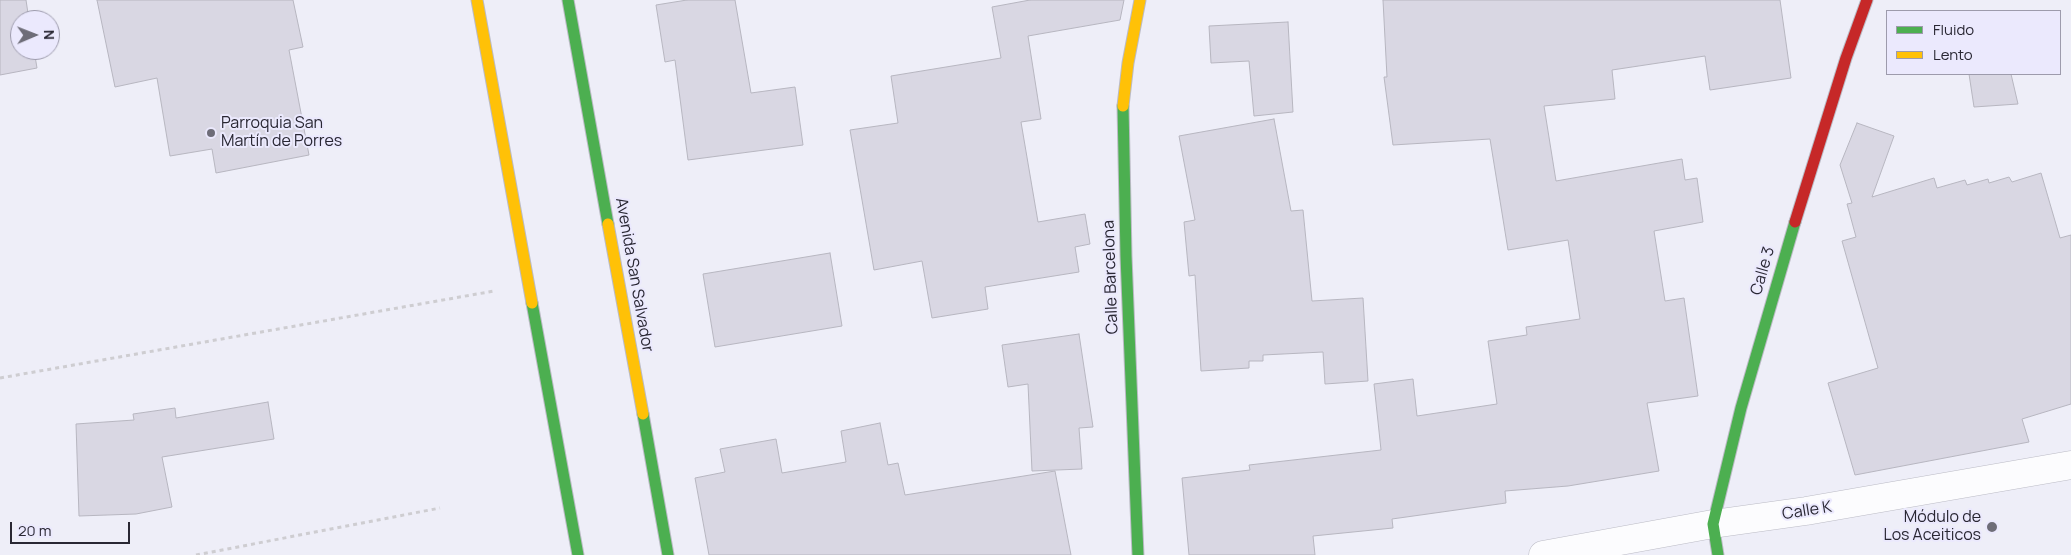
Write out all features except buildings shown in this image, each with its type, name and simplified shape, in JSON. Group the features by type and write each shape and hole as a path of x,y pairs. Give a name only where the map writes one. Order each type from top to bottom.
{"street":[{"path":"477,0 578,555"},
{"name":"Avenida San Salvador","path":"568,0 668,555"},
{"name":"Calle Barcelona","path":"1138,555 1126,256 1123,111 1128,63 1140,0"},
{"name":"Calle 3","path":"1718,555 1713,524 1741,408 1796,215 1846,58 1867,0"},
{"name":"Calle K","path":"1543,555 1713,524 1806,511 2071,465"}],"path":[{"path":"0,378 529,286"},
{"path":"196,555 440,508"}],"traffic: fast":[{"path":"568,0 608,224"},
{"path":"1123,106 1126,256 1138,555"},
{"path":"1718,555 1713,524 1741,408 1795,222"},
{"path":"532,303 578,555"},
{"path":"643,414 668,555"}],"traffic: slow":[{"path":"477,0 532,303"},
{"path":"1123,106 1128,63 1140,0"},
{"path":"608,224 643,414"}],"traffic: jam":[{"path":"1795,222 1846,58 1867,0"}],"place":[{"name":"Parroquia San Martín de Porres","path":"211,133"},
{"name":"Módulo de Los Aceiticos","path":"1992,527"}]}
